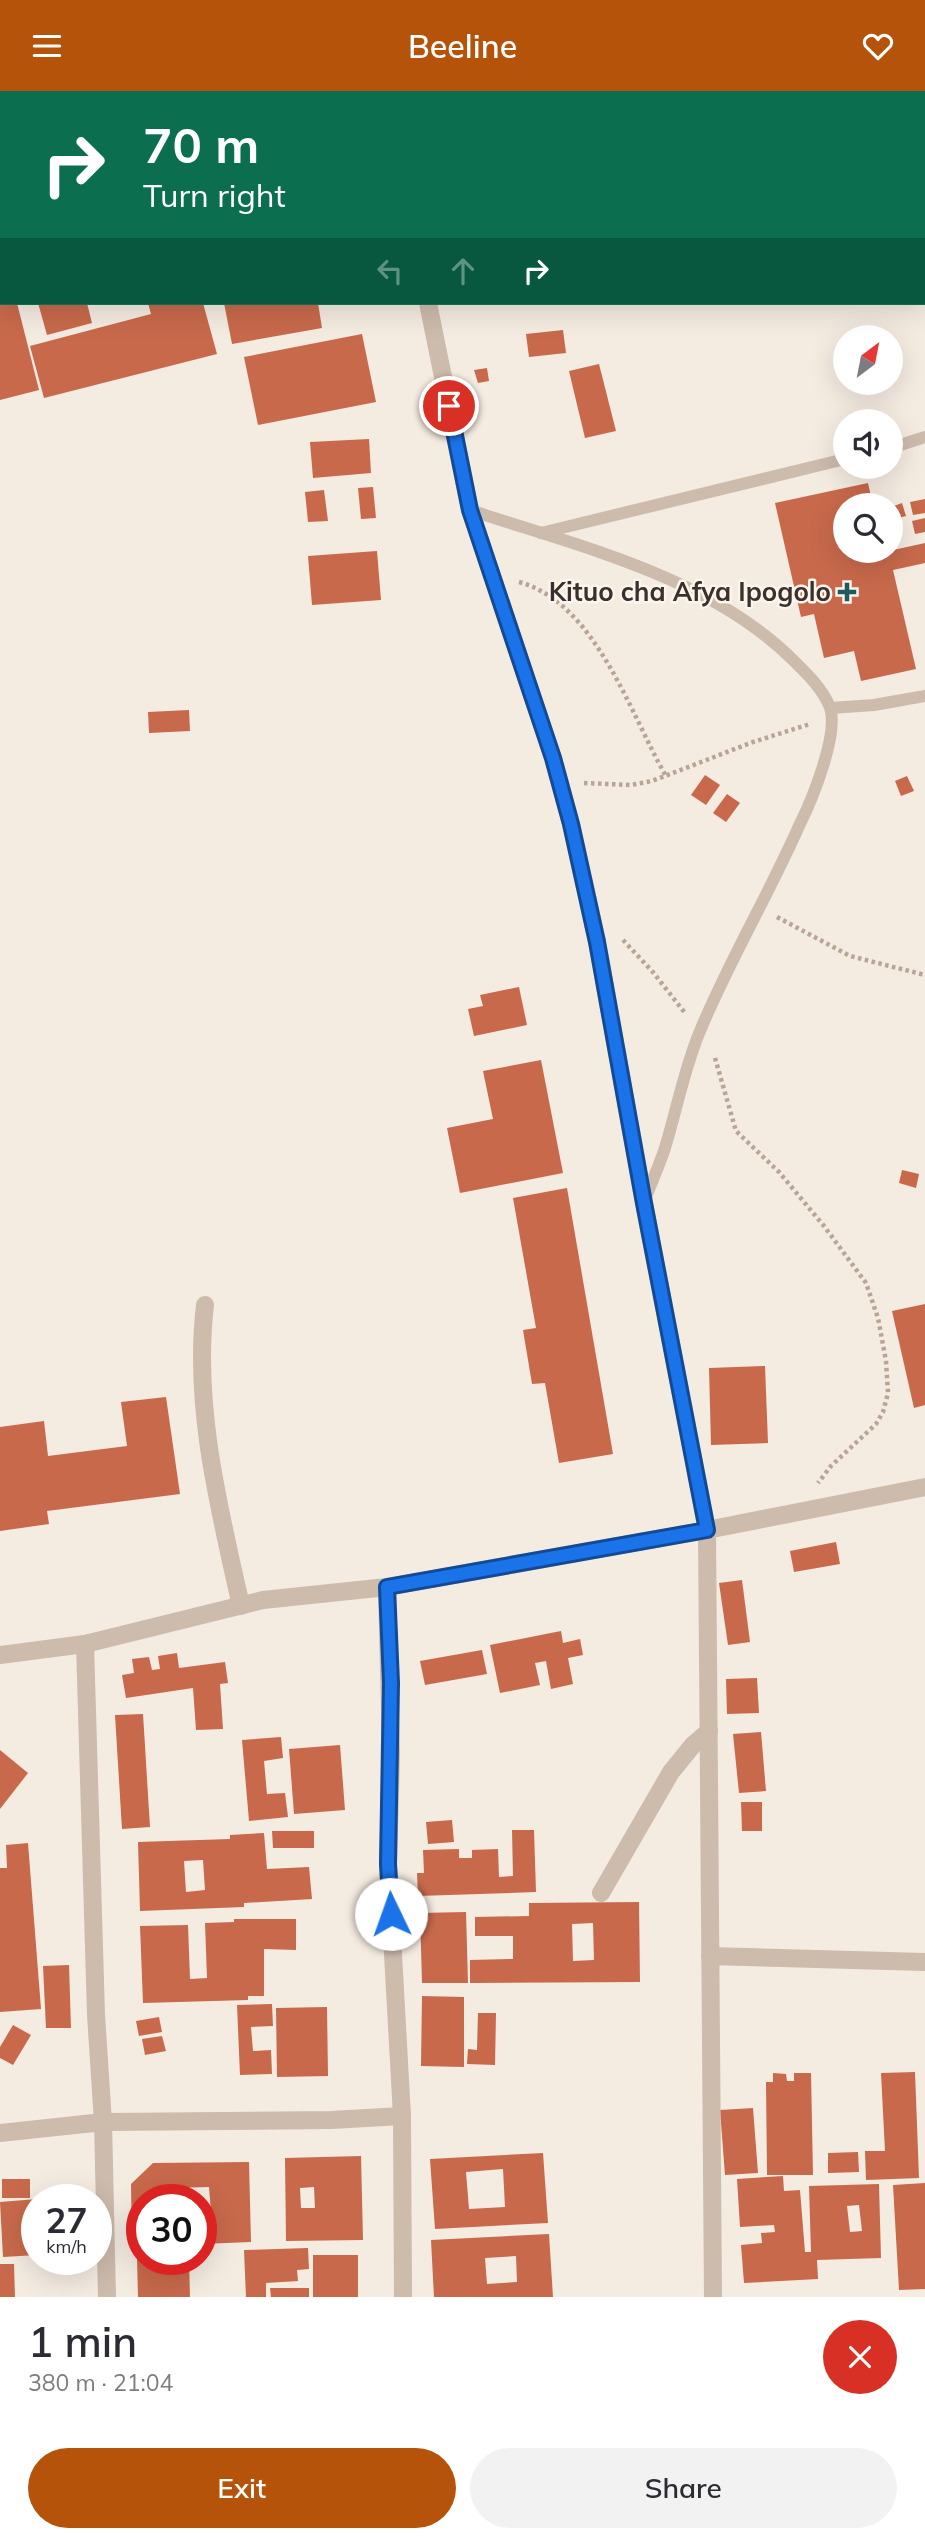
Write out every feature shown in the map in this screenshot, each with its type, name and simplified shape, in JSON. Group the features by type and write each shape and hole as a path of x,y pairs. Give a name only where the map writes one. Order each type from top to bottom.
{"street":[{"path":"428,305 470,510 560,782 589,908 707,1530 713,2297"},
{"path":"205,1305 200,1344 209,1454 241,1606"},
{"path":"0,1655 85,1644 263,1600 387,1587 707,1530 925,1487"},
{"path":"387,1587 391,1743 388,1864 402,2116 403,2297"},
{"path":"85,1644 107,2297"},
{"path":"601,1893 671,1772 693,1745 709,1731"},
{"path":"710,1956 925,1962"},
{"path":"0,2133 103,2122 331,2120 402,2116"}],"lane":[{"path":"903,444 925,437"},
{"path":"541,533 833,462"},
{"path":"470,510 661,575 728,608 771,638 816,683 831,713 831,731 819,783 700,1031 679,1093 665,1149 644,1203"},
{"path":"831,713 925,696"}],"path":[{"path":"492,574 525,583 541,591 573,615 597,646 628,699 666,776"},
{"path":"560,782 631,785 666,776 831,713"},
{"path":"761,907 850,956 925,975"},
{"path":"589,908 652,971 700,1031 713,1053 736,1131 779,1172 824,1226 866,1283 878,1318 886,1361 888,1393 883,1412 876,1424 831,1466 797,1512"}],"building":[{"path":"0,305 18,305 39,390 0,400"},
{"path":"39,305 88,305 92,323 47,335"},
{"path":"149,305 204,305 217,354 44,398 30,346 151,314"},
{"path":"224,305 318,305 322,328 232,344"},
{"path":"563,330 566,353 529,357 526,334"},
{"path":"362,334 376,402 258,425 244,357"},
{"path":"599,364 616,431 585,438 569,371"},
{"path":"487,368 489,381 478,383 474,370"},
{"path":"369,439 371,473 313,478 310,442"},
{"name":"Kituo cha Afya Ipogolo","path":"868,483 870,493 833,493 833,563 903,563 903,548 925,543 925,563 893,570 916,669 861,681 854,651 824,658 814,614 801,617 775,503"},
{"path":"373,487 376,518 361,519 358,488"},
{"path":"324,490 328,521 308,522 305,492"},
{"path":"925,499 925,513 913,515 910,502"},
{"path":"925,518 925,532 915,534 912,521"},
{"path":"377,551 381,600 312,605 308,556"},
{"path":"189,710 190,731 149,733 148,712"},
{"path":"705,775 720,785 706,805 691,795"},
{"path":"907,776 914,791 901,796 895,781"},
{"path":"727,794 740,803 726,822 713,813"},
{"path":"519,987 527,1025 474,1036 468,1009 483,1006 480,995"},
{"path":"541,1060 563,1173 460,1193 447,1128 493,1119 483,1071"},
{"path":"902,1170 919,1174 916,1188 899,1183"},
{"path":"567,1188 613,1454 559,1463 545,1383 532,1384 523,1330 536,1328 513,1198"},
{"path":"925,1304 925,1405 914,1408 892,1311"},
{"path":"765,1366 768,1443 711,1445 709,1368"},
{"path":"166,1397 180,1494 47,1511 49,1524 0,1531 0,1427 44,1421 48,1456 127,1446 121,1402"},
{"path":"836,1542 840,1564 794,1572 790,1551"},
{"path":"742,1580 750,1642 728,1645 719,1583"},
{"path":"561,1631 563,1643 580,1639 583,1655 568,1658 573,1684 551,1689 546,1661 535,1663 540,1685 500,1693 490,1645"},
{"path":"482,1650 487,1674 425,1685 420,1661"},
{"path":"177,1653 179,1668 225,1662 228,1683 220,1684 223,1729 196,1730 193,1688 126,1698 122,1675 134,1673 132,1659 149,1657 152,1670 160,1669 158,1656"},
{"path":"757,1678 759,1713 727,1714 726,1679"},
{"path":"143,1714 150,1827 122,1829 115,1715"},
{"path":"761,1732 766,1791 739,1793 733,1734"},
{"path":"281,1737 283,1758 264,1761 267,1794 285,1793 288,1817 249,1821 242,1740"},
{"path":"340,1745 345,1810 294,1814 289,1749"},
{"path":"0,1750 28,1773 0,1809"},
{"path":"741,1802 762,1802 762,1831 742,1831"},
{"path":"452,1820 454,1842 428,1844 426,1822"},
{"path":"512,1830 534,1830 536,1892 418,1896 417,1873 424,1873 423,1850 459,1849 459,1858 472,1858 472,1850 498,1849 499,1877 513,1876"},
{"path":"272,1831 314,1831 314,1848 273,1848"},
{"path":"264,1833 267,1869 309,1867 312,1899 244,1903 244,1907 140,1911 138,1842 230,1839 230,1835","holes":["203,1860 205,1890 186,1892 184,1861"]},
{"path":"28,1843 41,2009 0,2012 0,1868 7,1868 6,1845"},
{"path":"639,1902 640,1982 470,1983 470,1960 513,1959 513,1936 475,1936 475,1917 529,1916 529,1903","holes":["593,1923 594,1960 573,1961 572,1924"]},
{"path":"466,1912 468,1983 422,1983 420,1913"},
{"path":"234,1919 296,1919 296,1950 264,1949 264,1996 248,1996 248,2000 143,2003 140,1926 188,1925 190,1979 207,1978 205,1923 234,1922"},
{"path":"69,1965 71,2028 46,2028 43,1966"},
{"path":"422,1996 464,1997 464,2067 421,2066"},
{"path":"272,2004 273,2026 251,2027 253,2051 271,2050 272,2074 240,2075 237,2005"},
{"path":"327,2007 328,2076 277,2077 276,2008"},
{"path":"478,2013 496,2013 495,2065 467,2064 468,2049 477,2050"},
{"path":"159,2017 162,2032 139,2036 136,2021"},
{"path":"13,2025 31,2035 13,2065 0,2058 0,2047"},
{"path":"162,2036 166,2051 145,2055 142,2039"},
{"path":"915,2072 919,2178 866,2180 865,2151 885,2151 881,2073"},
{"path":"773,2073 786,2074 787,2081 794,2081 794,2073 811,2073 813,2175 767,2175 766,2082 773,2082"},
{"path":"753,2108 758,2173 725,2175 720,2110"},
{"path":"858,2152 859,2172 828,2173 828,2153"},
{"path":"543,2153 548,2223 435,2229 430,2159","holes":["503,2169 505,2207 469,2209 466,2172"]},
{"path":"361,2156 363,2240 286,2241 285,2158","holes":["314,2187 315,2208 301,2208 300,2188"]},
{"path":"249,2162 251,2242 217,2243 217,2184 131,2184 153,2163"},
{"path":"783,2176 784,2191 800,2190 805,2252 811,2252 809,2186 879,2184 881,2258 817,2260 818,2279 744,2283 741,2245 762,2243 761,2233 775,2232 774,2225 740,2227 737,2179","holes":["859,2205 862,2231 850,2232 847,2206"]},
{"path":"2,2179 30,2179 30,2184 21,2184 21,2198 2,2198"},
{"path":"925,2183 925,2289 899,2290 893,2185"},
{"path":"21,2200 21,2256 3,2257 0,2202"},
{"path":"549,2234 553,2297 434,2297 431,2240","holes":["516,2256 517,2282 487,2284 485,2258"]},
{"path":"308,2248 309,2269 297,2270 298,2281 266,2283 266,2297 246,2297 244,2250"},
{"path":"313,2255 358,2255 358,2297 313,2297"},
{"path":"0,2264 14,2264 15,2297 0,2297"},
{"path":"137,2275 189,2275 190,2297 138,2297"},
{"path":"270,2288 309,2288 309,2297 271,2297"}],"place":[{"name":"Kituo cha Afya Ipogolo","path":"847,592"}],"route":[{"path":"391,1914 388,1864 391,1683 387,1587 707,1530 597,942 571,824 553,758 470,510 449,406"}]}
